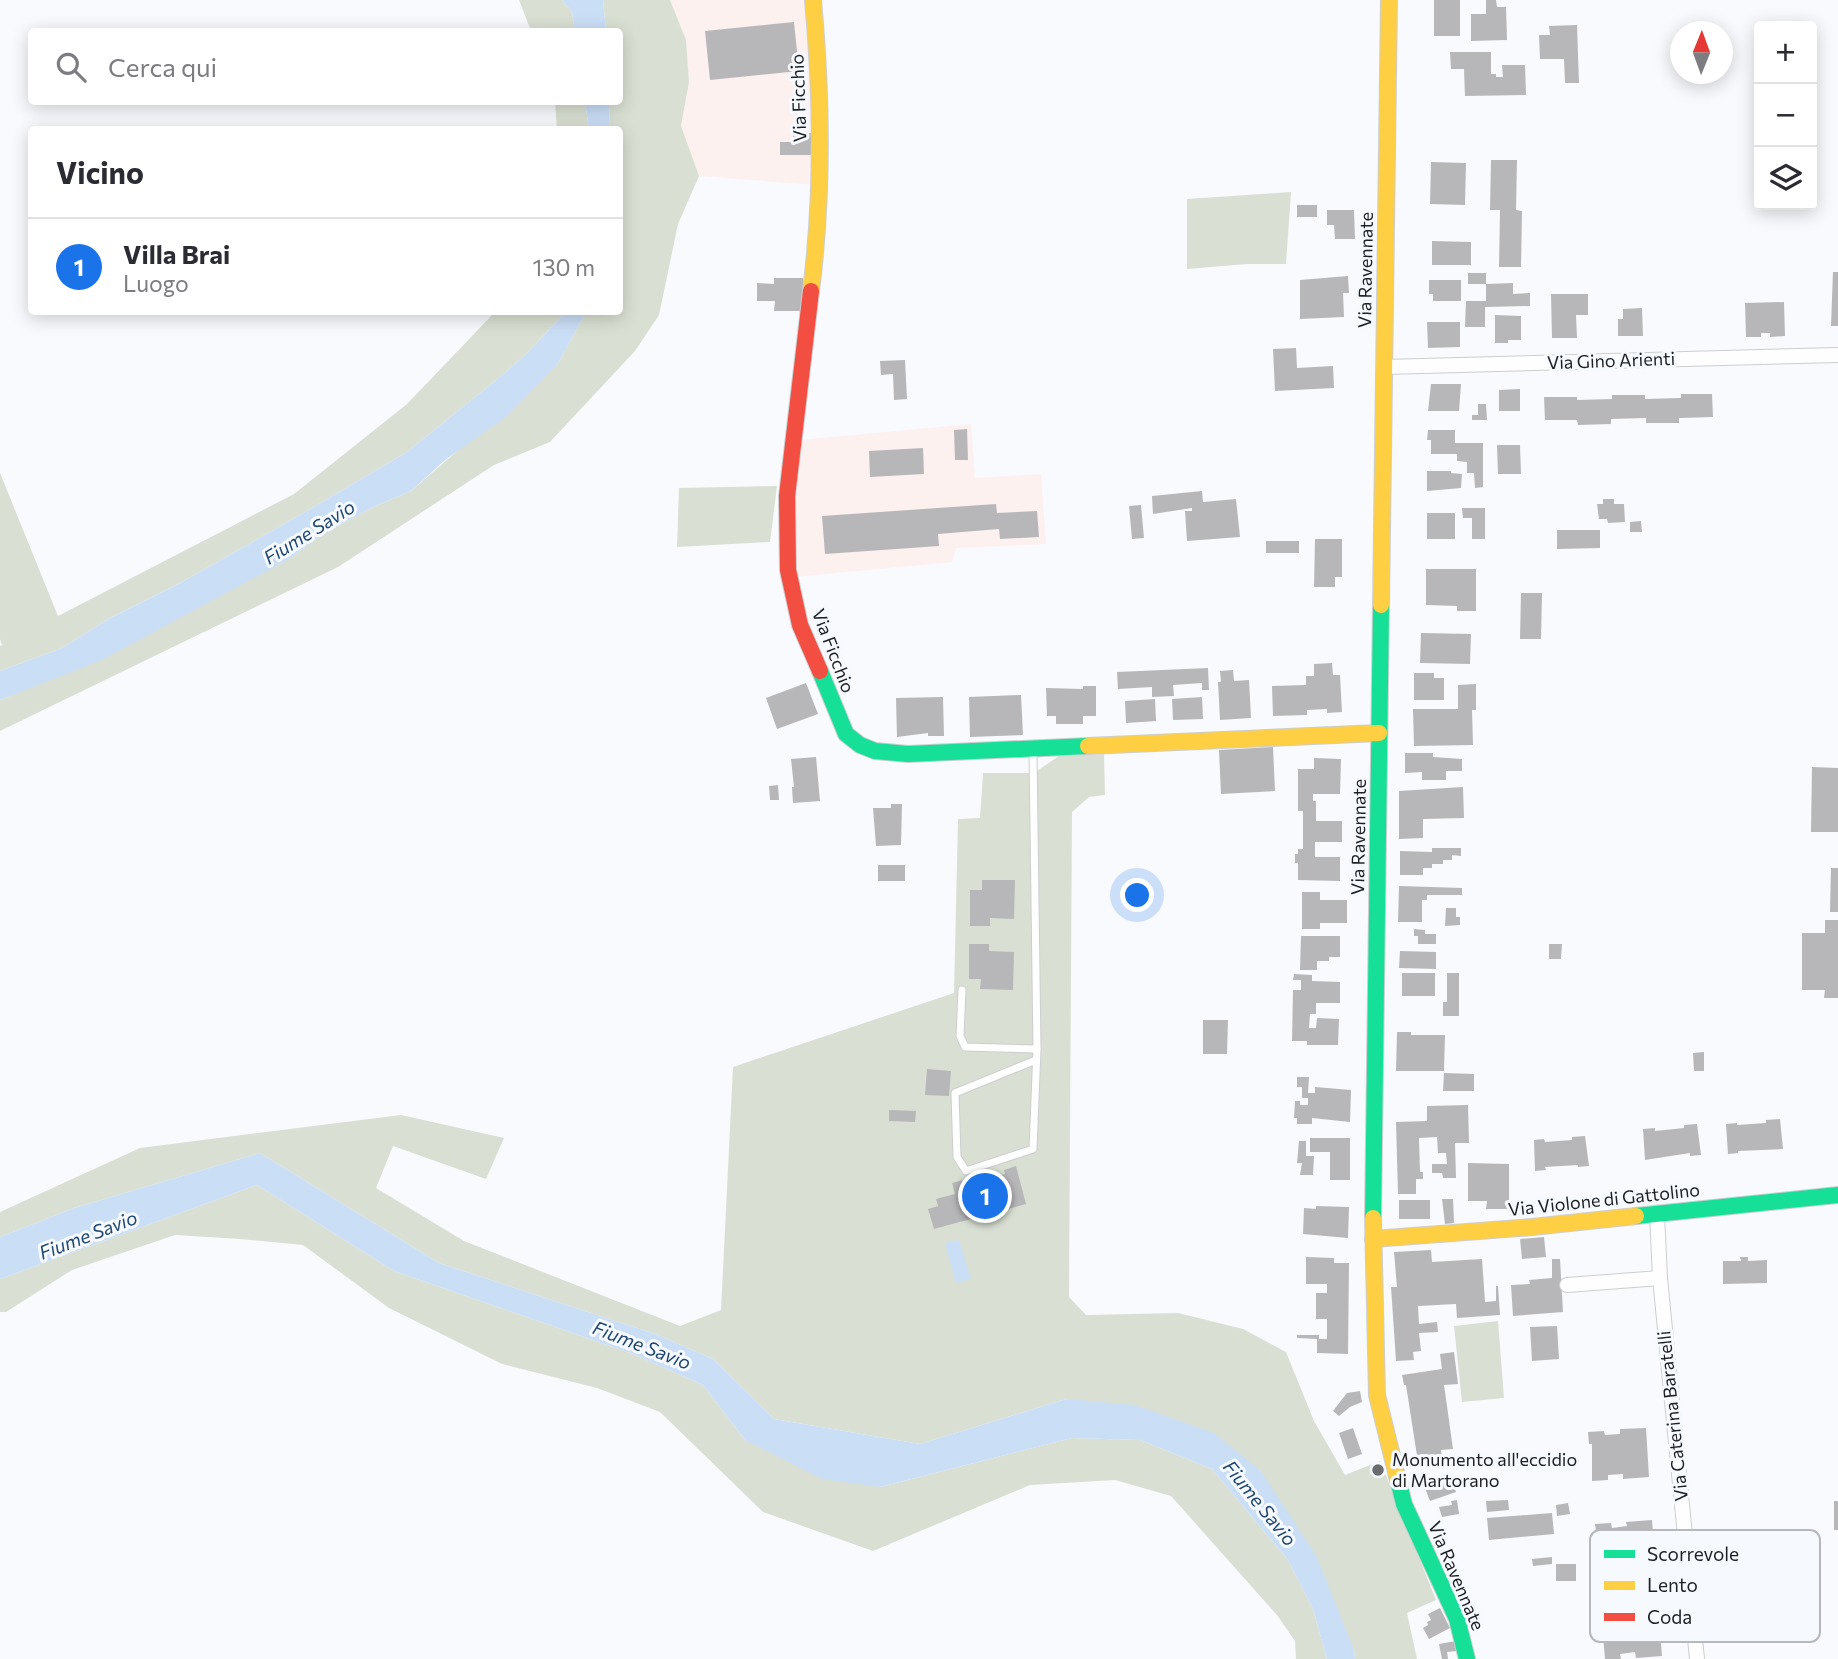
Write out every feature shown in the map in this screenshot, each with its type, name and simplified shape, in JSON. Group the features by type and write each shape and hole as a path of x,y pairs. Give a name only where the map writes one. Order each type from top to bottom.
{"street":[{"name":"Via Ficchio","path":"813,0 820,78 820,150 812,286 787,496 788,570 800,625 846,734 857,746 873,752 908,754 1379,733"},
{"name":"Via Ravennate","path":"1389,0 1373,1239 1377,1395 1404,1504 1457,1619 1467,1659"},
{"name":"Via Gino Arienti","path":"1384,367 1838,355"},
{"name":"Via Violone di Gattolino","path":"1373,1239 1838,1195"},
{"name":"Via Caterina Baratelli","path":"1657,1214 1660,1278 1685,1530"},
{"path":"1567,1285 1660,1278"}],"lane":[{"path":"1033,748 1037,1049 1033,1149 965,1171 957,1157 956,1093 1036,1060"},
{"path":"962,990 960,1036 965,1047 1037,1049"}],"shaded area":[{"path":"519,0 562,0 572,12 575,28 530,28"},
{"path":"603,0 670,0 686,40 689,82 681,126 699,176 678,224 659,315 635,351 550,442 494,465 338,567 0,731 0,700 55,677 289,559 320,536 371,508 411,491 557,365 584,315 623,315 623,126 610,126 609,105 623,105 623,28 606,28"},
{"path":"670,0 811,0 815,185 699,176 681,126 689,82 686,40"},
{"path":"555,105 585,105 589,126 557,126"},
{"path":"1291,192 1286,264 1187,269 1187,199"},
{"path":"492,315 563,315 525,355 407,452 182,582 110,618 62,648 0,671 0,473 58,616 294,494 407,404"},
{"path":"971,424 975,478 1041,474 1046,544 956,548 952,562 794,577 792,520 800,440"},
{"path":"777,486 770,542 677,547 679,488"},
{"path":"1104,754 1105,795 1089,797 1072,812 1069,1297 1086,1315 1178,1313 1243,1329 1286,1352 1314,1421 1345,1475 1380,1461 1436,1600 1407,1613 1417,1659 1355,1659 1354,1650 1261,1471 1066,1399 920,1444 774,1419 713,1359 658,1335 439,1263 260,1153 74,1208 0,1237 0,1212 140,1148 401,1115 504,1138 486,1179 393,1146 376,1188 464,1241 680,1326 721,1310 733,1067 954,993 958,819 980,818 983,773 1034,773 1059,756"},
{"path":"257,1185 394,1271 633,1354 703,1385 745,1440 880,1487 1072,1438 1140,1440 1212,1469 1288,1560 1313,1609 1327,1659 1296,1659 1295,1641 1277,1615 1171,1496 1115,1480 1030,1485 873,1551 763,1512 660,1412 597,1388 502,1364 389,1308 303,1245 175,1235 72,1270 6,1312 0,1312 0,1279"},
{"path":"1498,1321 1504,1398 1462,1402 1454,1326"}],"water":[{"path":"562,0 603,0 606,28 575,28 572,12"},
{"path":"585,105 609,105 610,126 589,126"},
{"name":"Fiume Savio","path":"563,315 584,315 557,365 506,417 445,460 411,491 371,508 320,536 289,559 102,660 0,700 0,671 62,648 110,618 182,582 407,452 525,355"},
{"name":"Fiume Savio","path":"260,1153 439,1263 658,1335 713,1359 774,1419 920,1444 1066,1399 1135,1405 1214,1433 1261,1471 1317,1557 1354,1650 1355,1659 1327,1659 1313,1609 1288,1560 1212,1469 1140,1440 1072,1438 880,1487 822,1479 745,1440 703,1385 633,1354 394,1271 257,1185 0,1279 0,1237 74,1208"},
{"path":"959,1240 971,1279 956,1283 945,1243"}],"building":[{"path":"1434,0 1460,0 1460,36 1434,36"},
{"path":"1486,0 1496,0 1497,7 1506,7 1507,40 1471,41 1471,14 1486,14"},
{"path":"794,22 799,71 710,80 705,31"},
{"path":"1577,25 1579,83 1565,83 1564,59 1540,59 1539,35 1550,35 1549,26"},
{"path":"1450,52 1491,52 1491,74 1496,74 1496,77 1503,77 1502,65 1525,65 1526,95 1465,96 1464,69 1451,69"},
{"path":"793,133 819,133 818,155 780,155 780,142 793,142"},
{"path":"1491,160 1517,160 1516,210 1522,211 1521,267 1499,267 1500,210 1490,210"},
{"path":"1431,162 1466,163 1465,205 1430,204"},
{"path":"1297,205 1317,205 1317,217 1297,217"},
{"path":"1327,210 1354,210 1355,239 1335,239 1334,225 1327,225"},
{"path":"1432,241 1471,242 1471,265 1432,265"},
{"path":"1833,272 1838,272 1838,326 1831,326"},
{"path":"1468,273 1486,273 1486,284 1468,284"},
{"path":"1348,276 1349,293 1343,293 1344,317 1300,319 1300,280"},
{"path":"774,278 803,278 803,311 774,311 775,301 757,301 757,283 774,284"},
{"path":"1429,280 1461,280 1461,301 1433,301 1433,294 1429,294"},
{"path":"1513,283 1513,294 1530,293 1530,306 1485,307 1485,327 1465,327 1466,301 1486,301 1486,284"},
{"path":"1551,294 1588,294 1588,315 1576,315 1577,338 1552,338"},
{"path":"1784,302 1785,336 1770,337 1770,333 1761,333 1761,337 1746,337 1745,303"},
{"path":"1642,308 1643,336 1618,336 1618,319 1623,319 1623,309"},
{"path":"1495,315 1521,316 1521,340 1495,343"},
{"path":"1427,322 1460,322 1460,347 1428,348"},
{"path":"1296,348 1297,368 1333,366 1334,388 1275,391 1273,349"},
{"path":"905,360 907,399 894,400 893,374 881,375 880,361"},
{"path":"1431,384 1461,384 1459,411 1428,411"},
{"path":"1520,389 1520,411 1499,411 1499,390"},
{"path":"1681,394 1712,394 1713,417 1679,418 1679,423 1646,423 1646,418 1611,419 1611,424 1578,425 1577,420 1545,420 1544,397 1577,397 1577,400 1612,399 1612,395 1645,395 1645,399 1681,398"},
{"path":"1478,404 1486,404 1487,420 1472,420 1472,415 1478,415"},
{"path":"967,429 968,460 955,460 954,430"},
{"path":"1428,430 1455,430 1455,443 1483,443 1483,487 1475,488 1474,473 1467,473 1467,462 1457,461 1457,454 1431,454 1431,440 1427,440"},
{"path":"1497,445 1520,445 1521,474 1498,474"},
{"path":"923,448 924,474 870,477 869,451"},
{"path":"1427,471 1462,474 1461,488 1427,491"},
{"path":"1202,491 1203,502 1236,499 1240,537 1187,541 1185,511 1192,511 1192,508 1153,514 1152,496"},
{"path":"1603,499 1614,499 1614,504 1624,504 1625,522 1608,523 1607,519 1599,519 1597,504 1603,504"},
{"path":"996,504 997,513 1037,511 1039,537 1000,539 999,529 938,534 939,546 825,554 822,516"},
{"path":"1141,505 1144,538 1132,539 1129,506"},
{"path":"1462,508 1485,508 1485,539 1472,539 1472,518 1463,518"},
{"path":"1427,513 1455,513 1455,539 1427,539"},
{"path":"1641,521 1642,532 1630,532 1630,522"},
{"path":"1557,530 1600,530 1600,548 1557,549"},
{"path":"1315,539 1342,539 1342,577 1335,577 1335,587 1314,587"},
{"path":"1266,541 1299,541 1299,553 1266,553"},
{"path":"1426,569 1476,569 1476,611 1457,611 1457,606 1426,605"},
{"path":"1521,593 1542,593 1541,639 1520,639"},
{"path":"1421,633 1471,634 1470,664 1420,663"},
{"path":"1332,663 1333,675 1340,675 1342,712 1327,713 1327,709 1307,710 1307,715 1273,716 1272,686 1306,685 1306,676 1314,676 1314,664"},
{"path":"1208,668 1209,690 1202,690 1202,683 1173,685 1174,696 1152,697 1152,687 1118,689 1117,672"},
{"path":"1233,670 1234,681 1249,680 1251,718 1220,720 1220,671"},
{"path":"1414,673 1434,673 1434,678 1444,678 1444,700 1414,700"},
{"path":"806,683 818,714 777,729 766,698"},
{"path":"1476,684 1476,710 1472,710 1473,745 1414,746 1413,709 1458,709 1458,685"},
{"path":"1083,686 1096,686 1096,716 1083,716 1083,724 1056,724 1056,716 1047,716 1046,688 1083,689"},
{"path":"1021,695 1023,735 970,737 969,697"},
{"path":"943,697 944,736 928,736 928,733 897,737 896,698"},
{"path":"1202,697 1203,719 1173,720 1172,699"},
{"path":"1155,699 1156,721 1126,723 1125,701"},
{"path":"1273,747 1275,791 1221,794 1219,750"},
{"path":"1405,753 1433,753 1433,757 1462,759 1462,771 1446,771 1446,780 1422,780 1422,772 1405,773"},
{"path":"816,757 820,801 793,803 791,759"},
{"path":"1314,758 1341,759 1340,794 1313,794 1313,801 1316,801 1316,821 1342,821 1342,842 1315,842 1315,857 1340,857 1340,881 1298,880 1295,854 1298,854 1298,849 1303,849 1303,811 1298,811 1298,769 1314,769"},
{"path":"1812,767 1838,768 1838,832 1811,832"},
{"path":"778,785 779,800 770,800 769,786"},
{"path":"1463,787 1464,818 1423,819 1423,838 1399,839 1399,791"},
{"path":"891,804 902,804 901,845 876,846 873,808 891,808"},
{"path":"1432,848 1461,848 1461,856 1452,855 1452,860 1443,860 1443,864 1432,864 1432,868 1423,868 1423,875 1400,875 1400,851 1432,852"},
{"path":"878,865 905,865 905,881 878,881"},
{"path":"1831,868 1838,868 1838,912 1830,912"},
{"path":"982,880 1015,880 1014,919 990,918 990,926 970,926 970,890 982,890"},
{"path":"1399,886 1462,888 1462,895 1427,895 1427,900 1422,900 1422,922 1398,922"},
{"path":"1302,892 1320,892 1320,900 1347,900 1347,923 1320,923 1320,929 1302,929"},
{"path":"1446,908 1456,908 1460,925 1445,926"},
{"path":"1825,920 1838,920 1838,998 1824,998 1825,990 1802,990 1802,933 1825,933"},
{"path":"1414,929 1425,930 1425,934 1436,934 1436,944 1418,944"},
{"path":"1301,936 1340,936 1340,957 1317,961 1317,970 1300,970"},
{"path":"969,944 989,944 989,951 1014,952 1013,990 980,989 981,979 969,979"},
{"path":"1549,944 1562,944 1561,959 1549,959"},
{"path":"1400,951 1436,952 1436,969 1399,968"},
{"path":"1402,973 1435,973 1435,996 1402,996"},
{"path":"1447,973 1459,973 1459,1016 1443,1016 1443,1002 1447,1002"},
{"path":"1294,974 1312,975 1312,981 1340,982 1340,1003 1316,1003 1316,1014 1310,1014 1309,1028 1316,1028 1317,1018 1339,1019 1338,1045 1307,1045 1307,1041 1292,1041 1293,990 1301,990 1301,980 1293,980"},
{"path":"1203,1020 1228,1020 1227,1054 1203,1054"},
{"path":"1397,1032 1411,1032 1411,1035 1445,1035 1444,1071 1396,1071"},
{"path":"1704,1052 1704,1071 1694,1071 1693,1053"},
{"path":"927,1069 951,1071 949,1096 925,1095"},
{"path":"1444,1073 1474,1074 1474,1091 1443,1091"},
{"path":"1297,1077 1309,1077 1308,1093 1315,1093 1315,1087 1351,1090 1350,1122 1312,1118 1312,1124 1297,1124 1297,1118 1294,1118 1295,1101 1300,1101 1300,1105 1308,1105 1308,1098 1302,1098 1302,1087 1297,1087"},
{"path":"1468,1105 1469,1143 1455,1143 1456,1178 1443,1178 1442,1173 1432,1173 1432,1164 1447,1164 1446,1153 1438,1153 1437,1137 1419,1138 1420,1172 1423,1172 1423,1179 1416,1179 1416,1194 1398,1194 1396,1122 1427,1121 1427,1106"},
{"path":"889,1110 916,1111 915,1122 889,1121"},
{"path":"1780,1119 1783,1149 1728,1154 1726,1124 1766,1123 1766,1120"},
{"path":"1697,1124 1701,1155 1690,1156 1690,1153 1645,1160 1643,1129 1655,1128 1655,1131"},
{"path":"1585,1136 1589,1166 1545,1167 1546,1170 1535,1171 1534,1140 1572,1140 1572,1137"},
{"path":"1310,1138 1350,1138 1350,1180 1330,1180 1330,1152 1310,1152"},
{"path":"1299,1141 1306,1141 1306,1156 1314,1156 1313,1175 1300,1175 1302,1163 1297,1163"},
{"path":"1468,1163 1509,1164 1509,1209 1486,1209 1487,1201 1468,1201"},
{"path":"1016,1166 1026,1204 934,1229 928,1209 938,1206 936,1199 955,1194 952,1183 974,1177 975,1183 1005,1174 1004,1170"},
{"path":"1442,1199 1453,1199 1454,1223 1445,1224"},
{"path":"1399,1200 1430,1200 1430,1219 1399,1219"},
{"path":"1316,1206 1349,1207 1348,1238 1303,1234 1304,1208 1316,1209"},
{"path":"1544,1237 1546,1257 1522,1259 1520,1239"},
{"path":"1431,1250 1432,1262 1482,1259 1485,1302 1496,1301 1498,1286 1500,1315 1457,1318 1456,1304 1418,1306 1419,1324 1437,1322 1438,1332 1419,1333 1421,1351 1413,1352 1414,1360 1396,1361 1391,1287 1397,1287 1394,1252"},
{"path":"1306,1257 1334,1258 1334,1263 1349,1263 1348,1354 1317,1353 1317,1339 1297,1338 1297,1335 1319,1335 1319,1339 1327,1339 1327,1319 1316,1319 1316,1293 1327,1293 1327,1284 1306,1284"},
{"path":"1740,1257 1748,1257 1748,1261 1767,1260 1767,1283 1723,1284 1723,1261 1741,1261"},
{"path":"1552,1259 1560,1259 1563,1312 1513,1316 1511,1285 1530,1284 1529,1280 1552,1278"},
{"path":"1557,1326 1559,1359 1532,1361 1530,1327"},
{"path":"1454,1352 1458,1384 1444,1385 1453,1449 1441,1450 1442,1458 1418,1462 1406,1385 1402,1375 1442,1369 1440,1354"},
{"path":"1360,1391 1362,1402 1339,1416 1333,1411 1347,1393"},
{"path":"1353,1428 1362,1454 1348,1459 1339,1433"},
{"path":"1646,1428 1649,1477 1623,1479 1623,1474 1608,1475 1608,1480 1592,1481 1592,1444 1589,1444 1588,1432 1620,1434 1620,1429"},
{"path":"1450,1473 1456,1492 1430,1501 1423,1483"},
{"path":"1457,1500 1459,1514 1442,1517 1439,1507 1452,1505 1451,1501"},
{"path":"1508,1500 1509,1510 1487,1512 1486,1501"},
{"path":"1834,1501 1838,1501 1838,1530 1834,1530"},
{"path":"1568,1503 1570,1514 1557,1516 1556,1505"},
{"path":"1552,1513 1554,1534 1489,1540 1487,1518"},
{"path":"1652,1520 1653,1530 1596,1530 1595,1524 1611,1523 1612,1528 1627,1526 1626,1522"},
{"path":"1552,1557 1552,1564 1533,1566 1532,1559"},
{"path":"1556,1564 1576,1564 1576,1581 1556,1581"},
{"path":"1440,1608 1450,1628 1429,1639 1423,1628 1431,1620 1428,1614"},
{"path":"1456,1641 1457,1651 1447,1652 1448,1659 1442,1659 1439,1644"},
{"path":"1604,1642 1661,1642 1662,1656 1636,1658 1635,1652 1620,1654 1621,1659 1605,1659"}],"traffic: fast":[{"path":"1373,1218 1381,605"},
{"path":"820,671 846,734 860,745 875,751 908,754 1088,746"},
{"path":"1636,1216 1838,1195"},
{"path":"1398,1480 1404,1504 1457,1619 1467,1659"}],"traffic: slow":[{"path":"811,291 818,219 820,146 813,0"},
{"path":"1381,605 1389,0"},
{"path":"1088,746 1379,733"},
{"path":"1373,1239 1636,1216"},
{"path":"1373,1218 1377,1395 1398,1480"}],"traffic: jam":[{"path":"811,291 787,496 788,570 800,625 820,671"}],"place":[{"name":"Villa Brai","path":"985,1196"},
{"name":"Monumento all'eccidio di Martorano","path":"1378,1470"}]}
